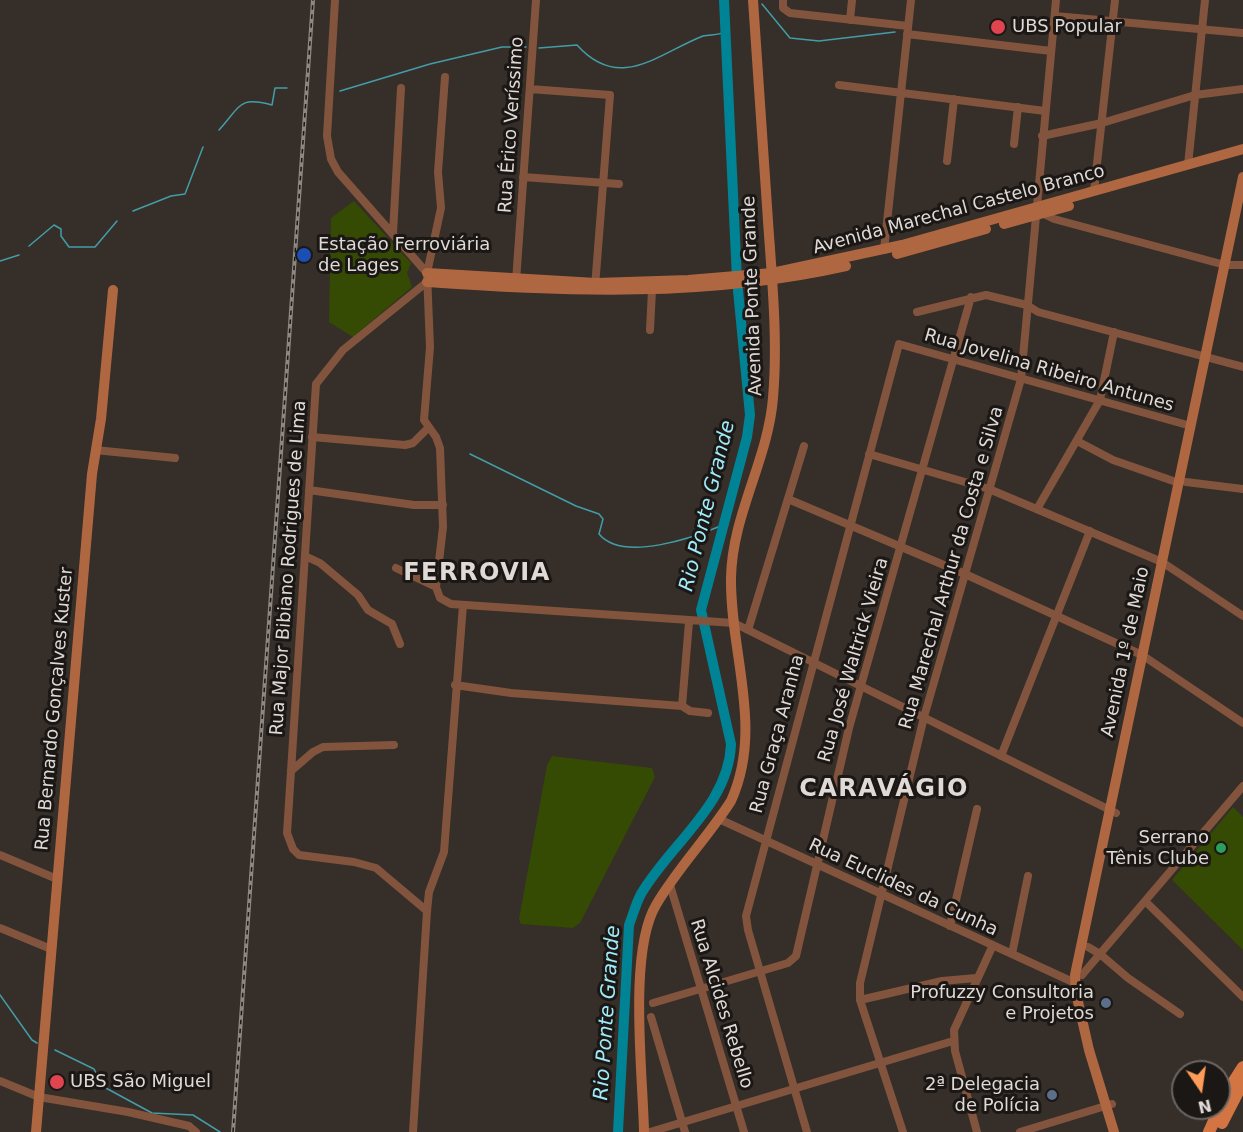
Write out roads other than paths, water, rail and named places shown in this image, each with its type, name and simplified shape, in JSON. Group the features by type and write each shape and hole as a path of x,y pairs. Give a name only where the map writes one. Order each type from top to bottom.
{"main road":[{"path":"1209,1132 1227,1092 1243,1067"},
{"path":"1218,1132 1243,1082"}],"street":[{"path":"335,0 328,150 338,172 393,233 427,278"},
{"name":"Rua Érico Veríssimo","path":"515,284 536,0"},
{"name":"Avenida Ponte Grande","path":"644,1132 641,951 650,916 719,819 739,784 746,742 746,706 734,622 733,551 766,441 773,400 772,276 753,0"},
{"path":"783,0 785,11 1051,51"},
{"path":"850,20 852,0"},
{"path":"882,254 911,0"},
{"name":"Rua Marechal Arthur da Costa e Silva","path":"903,1132 860,1000 860,983 924,717 1021,379 1056,0"},
{"path":"1094,191 1115,0"},
{"path":"1188,165 1204,0"},
{"path":"1054,15 1243,33"},
{"path":"445,77 438,172 441,208 427,278 430,347 424,420 439,442 443,505 436,587 440,598 445,602 463,605 688,622 734,622 1113,812"},
{"path":"839,85 1045,111"},
{"path":"393,233 401,88"},
{"path":"530,89 610,95 595,287"},
{"path":"1042,136 1102,123 1195,96 1243,89"},
{"path":"947,161 954,99"},
{"path":"1014,144 1018,107"},
{"name":"Avenida Marechal Castelo Branco","path":"1038,212 1094,191 1243,149"},
{"name":"Avenida Marechal Castelo Branco","path":"595,287 744,280 882,254 1243,157"},
{"path":"523,177 619,184"},
{"name":"Avenida 1º de Maio","path":"1233,265 1243,177"},
{"path":"1038,212 1054,219 1233,265"},
{"name":"Avenida 1º de Maio","path":"1182,483 1191,426 1233,265 1243,212"},
{"name":"Avenida Marechal Castelo Branco","path":"427,278 652,290 730,281"},
{"name":"Rua Major Bibiano Rodrigues de Lima","path":"427,278 343,350 324,370 314,394 287,833 293,849 299,855 354,862 376,868 427,911"},
{"name":"Rua Bernardo Gonçalves Kuster","path":"36,1132 96,450 114,290"},
{"path":"650,330 652,290"},
{"path":"917,312 971,297 989,295 1027,305 1038,312 1243,367"},
{"name":"Rua José Waltrick Vieira","path":"653,1003 788,963 795,958 849,728 971,297"},
{"path":"1037,509 1100,400 1114,332"},
{"name":"Rua Jovelina Ribeiro Antunes","path":"899,344 1191,426"},
{"name":"Rua Graça Aranha","path":"807,1132 759,971 746,916 899,344"},
{"name":"Avenida 1º de Maio","path":"1114,1132 1078,979 1209,358"},
{"path":"312,437 405,445 417,440 428,428"},
{"path":"1077,441 1113,460 1182,483 1243,489"},
{"path":"748,630 804,446"},
{"path":"96,450 175,458"},
{"path":"869,454 989,489 1090,531 1165,564 1243,616"},
{"path":"309,490 414,505 443,505"},
{"path":"788,499 965,574 1145,658 1243,723"},
{"path":"1001,756 1090,531"},
{"path":"305,556 320,563 358,595 368,610 392,624 400,644"},
{"path":"396,568 436,587"},
{"path":"413,1132 427,911 429,892 444,852 463,605"},
{"path":"682,706 688,622"},
{"path":"456,685 511,693 682,706 690,711 708,713"},
{"path":"291,771 313,752 323,747 394,745"},
{"path":"1078,979 1243,786"},
{"path":"950,926 977,809"},
{"name":"Avenida 1º de Maio","path":"1078,979 1088,947 1113,812"},
{"name":"Rua Euclides da Cunha","path":"719,819 1012,954 1078,979"},
{"path":"0,855 57,879"},
{"path":"1012,954 1028,876"},
{"name":"Rua Alcides Rebello","path":"670,885 744,1132"},
{"path":"1145,901 1243,997"},
{"path":"0,928 51,950"},
{"path":"977,1132 953,1041 955,1023 993,945"},
{"path":"1088,947 1180,1014"},
{"path":"860,1000 931,982 976,978"},
{"path":"651,1017 685,1132"},
{"path":"650,1132 953,1041"},
{"path":"0,1081 39,1097 128,1112 189,1126 196,1132"},
{"path":"1020,1132 1109,1105"},
{"name":"Avenida 1º de Maio","path":"1109,1105 1121,1132"}],"waterway":[{"name":"Rio Ponte Grande","path":"618,1132 629,925 641,894 696,823 720,786 728,766 731,744 701,610 747,437 750,415 737,280 724,0"},
{"path":"762,4 790,38 819,41 895,32"},
{"path":"539,48 577,45 593,59 609,66 624,68 655,59 703,36 726,31"},
{"path":"340,91 430,64 502,47 526,47"},
{"path":"219,130 241,105 252,102 272,105 275,88 287,88"},
{"path":"133,211 171,196 185,194 203,147"},
{"path":"29,246 54,225 61,229 61,236 69,247 95,247 117,221"},
{"path":"0,261 19,255"},
{"path":"470,454 576,506 599,514 603,519 599,534 610,542 625,547 660,545 678,541 723,525"},
{"path":"0,995 32,1040 37,1043"},
{"path":"55,1050 94,1069 104,1087 152,1113 193,1115 220,1132"}],"railway":[{"path":"233,1132 313,0"}],"place":[{"name":"UBS Popular","path":"998,27"},
{"name":"Estação Ferroviária de Lages","path":"304,255"},
{"name":"Serrano Tênis Clube","path":"1221,848"},
{"name":"Profuzzy Consultoria e Projetos","path":"1106,1003"},
{"name":"UBS São Miguel","path":"57,1082"},
{"name":"2ª Delegacia de Polícia","path":"1052,1095"}],"district":[{"name":"FERROVIA","path":"477,574"},
{"name":"CARAVÁGIO","path":"884,790"}]}
